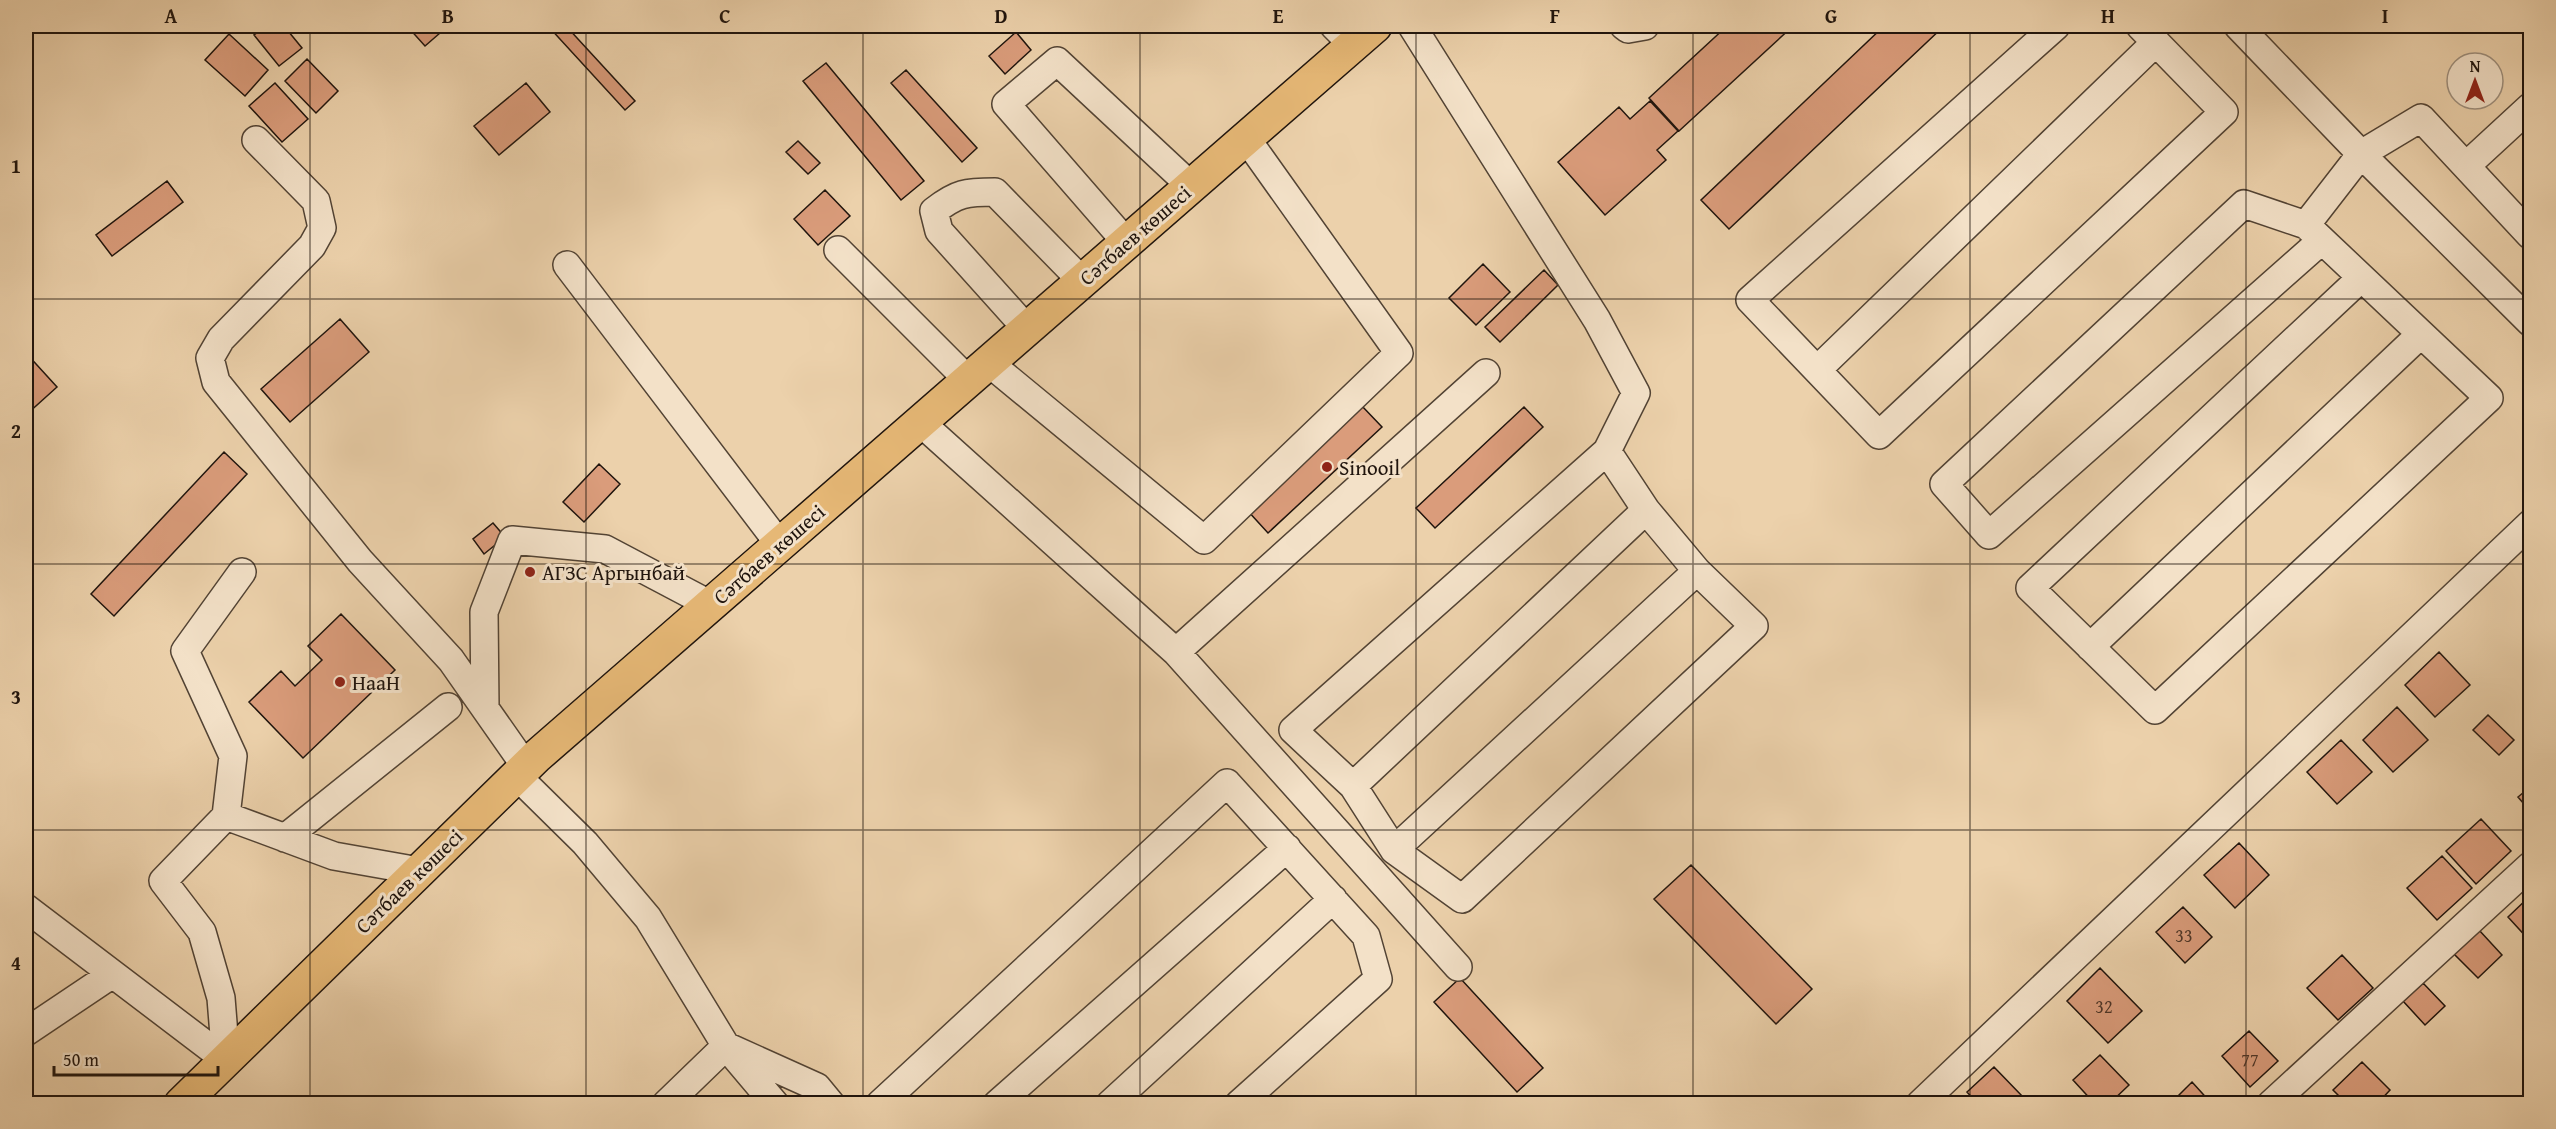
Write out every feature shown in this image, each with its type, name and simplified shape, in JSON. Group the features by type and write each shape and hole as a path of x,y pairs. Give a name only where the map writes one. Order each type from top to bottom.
{"main road":[{"name":"Сәтбаев көшесі","path":"181,1104 522,771 1245,138 1352,30"}],"street":[{"path":"1412,26 1597,320 1636,393 1607,451 1293,730 1353,786 1394,850 1462,899 1754,626 1697,571 1646,510 1607,451"},
{"path":"1624,26 1628,29 1645,26"},
{"path":"1816,370 2148,34 2224,112 1879,435 1816,370 1750,300 2056,26"},
{"path":"2238,26 2361,154 2530,322"},
{"path":"1126,243 1006,104 1057,61 1191,186"},
{"path":"2466,166 2530,107"},
{"path":"2361,278 2030,588 2155,710 2488,398 2314,233 2244,204 1944,484 1989,535 2314,233 2361,154 2421,118 2530,235"},
{"path":"838,250 978,371 1204,540 1399,353 1245,138"},
{"path":"256,140 316,201 322,228 312,246 221,339 210,358 216,382 360,561 451,660 485,708 522,771 648,918 726,1046 775,1104"},
{"path":"1027,329 939,231 934,211 953,196 968,192 994,192 1082,281"},
{"path":"567,265 780,545"},
{"path":"2090,647 2421,334"},
{"path":"1176,652 1486,373"},
{"path":"920,422 1176,652 1458,967"},
{"path":"1353,786 1646,510"},
{"path":"1920,1104 2530,524"},
{"path":"485,708 484,612 512,540 605,549 711,604"},
{"path":"1394,850 1697,571"},
{"path":"225,1060 220,998 201,932 163,880 226,816 233,756 185,651 242,572"},
{"path":"285,838 448,707"},
{"path":"880,1104 1227,783 1366,936 1378,979 1239,1104"},
{"path":"226,816 334,856 419,871"},
{"path":"997,1104 1287,848"},
{"path":"2271,1104 2530,866"},
{"path":"1110,1104 1333,899"},
{"path":"26,908 225,1060"},
{"path":"26,1032 111,975"},
{"path":"666,1104 726,1046"},
{"path":"726,1046 817,1087 831,1104"}],"building":[{"path":"266,26 284,26 302,48 279,66 254,35"},
{"path":"407,26 448,26 425,46"},
{"path":"548,26 566,26 635,101 625,110"},
{"path":"1727,26 1793,26 1679,131 1649,98"},
{"path":"1884,26 1944,26 1729,229 1701,200"},
{"path":"1016,32 1031,50 1005,74 989,56"},
{"path":"229,34 268,70 245,96 205,60"},
{"path":"307,59 338,91 316,113 285,81"},
{"path":"826,63 924,181 901,200 803,81"},
{"path":"906,70 977,148 962,162 891,83"},
{"path":"275,83 308,119 282,142 249,106"},
{"path":"526,83 550,112 499,155 474,126"},
{"path":"1650,101 1678,131 1657,150 1666,160 1605,215 1558,162 1619,107 1630,119"},
{"path":"798,141 820,163 808,174 786,152"},
{"path":"167,181 183,202 112,256 96,235"},
{"path":"825,190 850,216 818,245 794,219"},
{"path":"1483,264 1510,292 1476,325 1449,298"},
{"path":"1544,270 1558,285 1500,342 1485,327"},
{"path":"340,319 369,352 290,422 261,389"},
{"path":"26,353 57,387 27,414 26,412"},
{"path":"1361,405 1382,427 1268,533 1247,510"},
{"path":"1524,407 1543,427 1435,528 1416,508"},
{"path":"224,452 247,474 114,616 91,594"},
{"path":"599,464 620,484 584,522 563,502"},
{"path":"493,523 505,537 484,554 473,539"},
{"path":"341,614 395,670 303,758 249,702 281,671 295,686 322,660 308,646"},
{"path":"2439,652 2470,685 2435,717 2405,685"},
{"path":"2397,707 2428,740 2393,772 2363,740"},
{"path":"2488,715 2514,740 2499,755 2473,730"},
{"path":"2341,740 2372,772 2337,804 2307,772"},
{"path":"2530,787 2530,811 2518,797"},
{"path":"2481,819 2511,851 2476,884 2446,851"},
{"path":"2239,843 2269,875 2235,908 2204,875"},
{"path":"2442,856 2472,888 2437,920 2407,888"},
{"path":"1691,865 1812,989 1776,1024 1654,899"},
{"path":"2530,896 2530,941 2508,917"},
{"path":"2183,907 2212,937 2185,963 2156,932"},
{"path":"2479,930 2502,955 2478,978 2454,954"},
{"path":"2342,955 2373,988 2338,1020 2307,988"},
{"path":"2100,968 2142,1011 2108,1043 2067,1001"},
{"path":"1460,978 1543,1068 1517,1092 1434,1002"},
{"path":"2423,983 2445,1006 2425,1025 2403,1001"},
{"path":"2249,1031 2278,1061 2250,1087 2222,1056"},
{"path":"2100,1055 2129,1085 2109,1104 2095,1104 2073,1080"},
{"path":"2362,1062 2390,1090 2377,1104 2347,1104 2333,1090"},
{"path":"1994,1067 2023,1097 2016,1104 1978,1104 1967,1092"},
{"path":"2192,1082 2212,1104 2170,1104"}],"place":[{"name":"Sinooil","path":"1327,467"},
{"name":"АГЗС Аргынбай","path":"530,572"},
{"name":"НааН","path":"340,682"}]}
